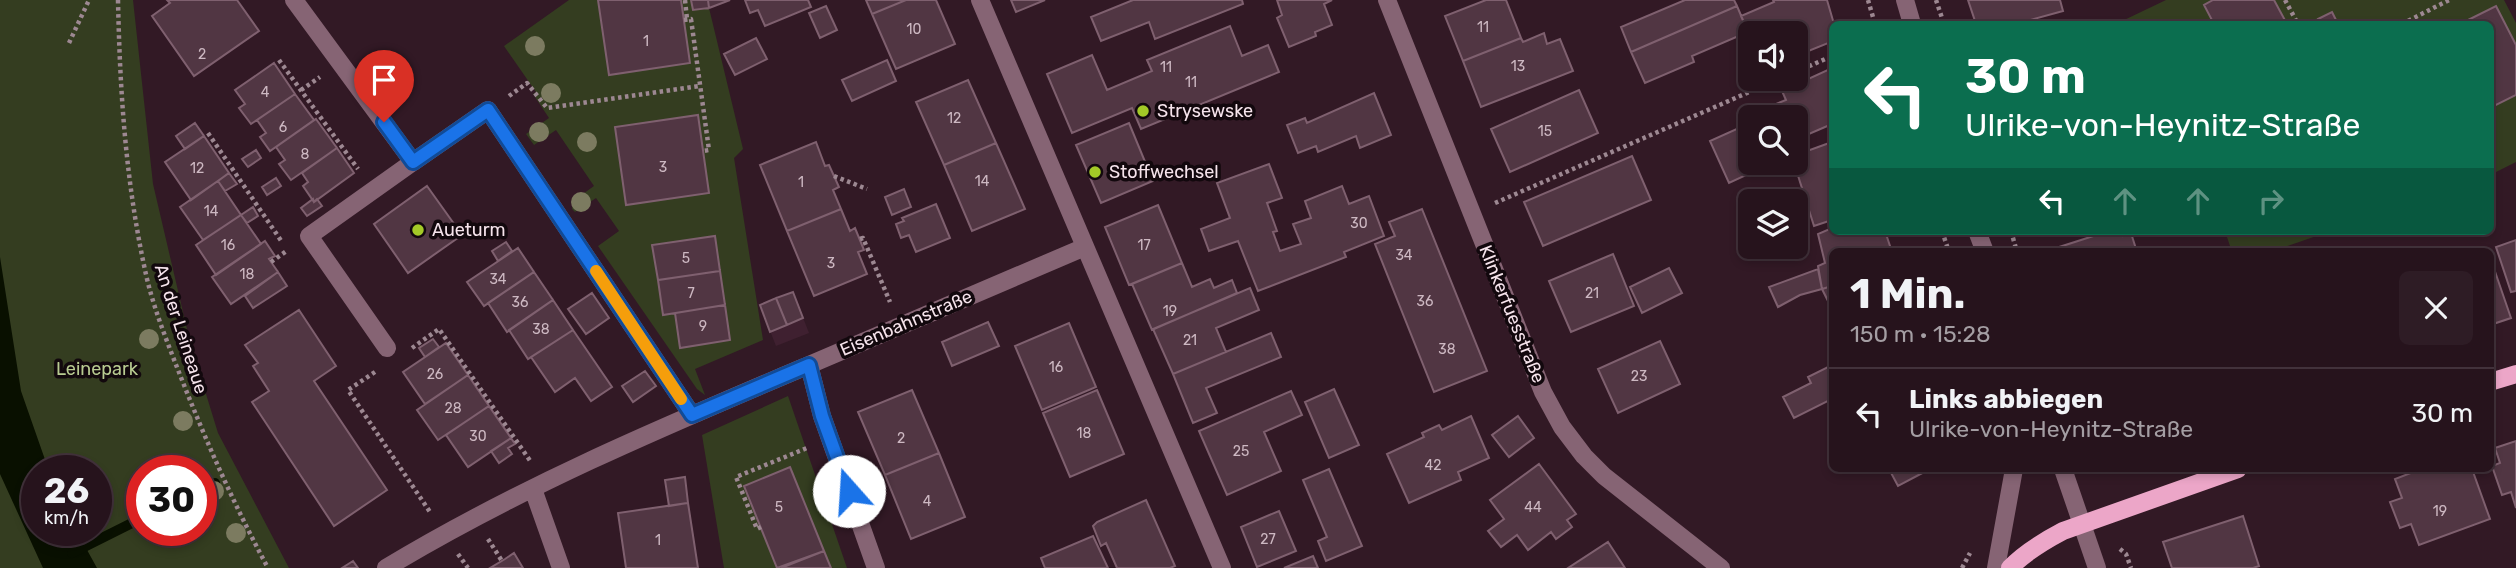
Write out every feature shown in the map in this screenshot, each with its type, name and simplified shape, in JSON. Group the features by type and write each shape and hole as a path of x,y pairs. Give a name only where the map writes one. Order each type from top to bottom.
{"main road":[{"path":"2494,381 2516,373"},
{"path":"2010,568 2039,544 2082,523 2229,472"}],"street":[{"path":"294,0 413,162"},
{"path":"981,0 1222,568"},
{"name":"Klinkerfuesstraße","path":"1387,0 1543,392 1562,427 1584,456 1604,476 1721,568"},
{"path":"1905,0 1911,21"},
{"path":"386,357 309,236 488,110 692,415"},
{"name":"Eisenbahnstraße","path":"386,568 444,533 692,415 1085,247"},
{"path":"809,365 830,439 876,568"},
{"path":"1996,568 2013,472"},
{"path":"2064,472 2097,568"},
{"path":"539,486 561,568"}],"path":[{"path":"69,43 89,0"},
{"name":"An der Leineaue","path":"118,0 121,100 132,201 148,282 203,434 268,568"},
{"path":"684,0 686,19 691,19 709,150 703,151"},
{"path":"1868,0 1874,21"},
{"path":"1936,0 1943,21"},
{"path":"2285,0 2296,21"},
{"path":"2408,21 2449,0"},
{"path":"1808,67 1829,57"},
{"path":"279,60 373,190"},
{"path":"488,110 527,83 547,108 700,86"},
{"path":"301,90 310,84"},
{"path":"1472,213 1752,91"},
{"path":"208,133 288,250"},
{"path":"834,176 867,189"},
{"path":"860,239 863,238 900,326"},
{"path":"406,352 439,329 539,486"},
{"path":"386,357 348,390 444,533"},
{"path":"761,527 757,529 736,477 830,439"}],"shaded area":[{"path":"0,257 21,391 43,455 21,455 21,520 0,474"},
{"path":"793,292 809,333 776,346 760,305"},
{"path":"33,546 85,546 97,568 43,568"}],"green space":[{"name":"Leinepark","path":"0,0 133,0 153,184 190,342 218,433 289,568 0,568"},
{"path":"569,0 691,0 693,10 709,8 743,149 734,158 763,340 695,369 705,395 697,389 598,246 619,231 596,198 575,212 572,209 573,201 594,186 556,130 534,145 526,134 549,118 533,94 536,92 504,46"},
{"path":"2166,0 2504,0 2516,23 2516,162 2494,173 2494,21 2122,21"},
{"path":"2226,235 2319,235 2282,248 2231,248"},
{"path":"788,396 847,568 724,568 702,435"}],"building":[{"path":"167,0 237,0 259,31 194,76 152,16 170,3"},
{"path":"598,0 681,0 690,63 609,75"},
{"path":"691,0 708,0 709,8 693,10"},
{"path":"708,0 730,0 709,8"},
{"path":"745,0 808,0 811,7 765,26 758,10 750,13"},
{"path":"866,0 906,0 872,14"},
{"path":"906,0 936,0 955,44 896,69 872,14"},
{"path":"1011,0 1045,0 1016,12"},
{"path":"1133,0 1242,0 1243,4 1155,39 1149,22 1101,41 1091,17"},
{"path":"1277,0 1332,0 1324,4 1332,25 1315,32 1316,36 1289,47 1277,18 1282,15"},
{"path":"1486,0 1506,0 1521,38 1463,61 1445,16"},
{"path":"1685,0 1734,0 1737,6 1631,52 1621,27"},
{"path":"1773,0 1827,0 1833,21 1829,21 1829,44 1808,51 1808,21 1743,21 1741,16 1774,2"},
{"path":"1968,0 2060,0 2063,11 2027,21 1975,21"},
{"path":"2213,0 2274,0 2285,21 2212,21 2204,5"},
{"path":"826,6 837,30 820,38 809,13"},
{"path":"1737,6 1743,21 1738,21 1738,36 1692,56 1694,62 1645,83 1631,52"},
{"path":"2496,6 2516,45 2516,95 2494,106 2494,21 2466,21"},
{"path":"2332,12 2336,21 2319,21 2318,19"},
{"path":"1230,26 1242,56 1268,45 1279,72 1141,129 1132,108 1072,133 1047,74 1092,55 1107,90 1152,71 1147,60"},
{"path":"1544,33 1547,44 1560,39 1573,71 1481,107 1463,61 1521,38 1523,42"},
{"path":"756,38 767,59 735,75 724,54"},
{"path":"887,60 896,81 852,101 842,80"},
{"path":"274,63 295,94 251,124 239,108 245,104 235,90"},
{"path":"1829,69 1829,125 1808,134 1808,105 1776,104 1786,100 1782,91 1808,91 1808,79"},
{"path":"968,80 996,143 944,165 916,102"},
{"path":"1579,90 1598,133 1510,172 1491,129"},
{"path":"1374,93 1391,135 1360,148 1356,136 1318,152 1316,146 1298,153 1287,125 1305,118 1307,123"},
{"path":"295,94 314,120 270,151 260,137 266,133 257,120"},
{"path":"698,115 709,193 626,205 615,127"},
{"path":"316,119 337,148 291,180 279,164 285,160 276,147"},
{"path":"195,123 204,136 185,149 176,136"},
{"path":"1129,123 1153,181 1101,203 1076,145"},
{"path":"1738,128 1738,175 1746,175 1729,183 1710,141"},
{"path":"204,136 229,173 191,200 165,162"},
{"path":"816,142 825,166 829,165 839,187 833,190 841,209 787,231 760,165"},
{"path":"996,143 1025,209 972,231 944,165"},
{"path":"1829,143 1829,221 1814,226 1808,207 1808,189 1802,189 1798,175 1808,175 1808,151"},
{"path":"337,148 354,173 314,202 303,186 308,182 302,173"},
{"path":"256,150 261,158 248,167 242,159"},
{"path":"1632,156 1651,200 1543,246 1524,202"},
{"path":"1269,164 1282,198 1267,203 1277,231 1273,232 1280,251 1301,244 1293,224 1311,218 1305,201 1342,186 1349,204 1369,196 1384,236 1344,252 1346,257 1258,291 1238,241 1209,251 1201,229 1230,218 1217,183"},
{"path":"229,173 237,184 225,191 218,181"},
{"path":"276,178 281,186 267,195 262,187"},
{"path":"218,181 241,215 203,240 180,207"},
{"name":"Aueturm","path":"427,186 462,235 408,273 374,224"},
{"path":"904,189 911,207 892,215 885,197"},
{"path":"313,199 314,202 317,199 322,206 307,216 301,208"},
{"path":"936,204 950,238 916,252 909,235 901,238 896,224 904,221 902,218"},
{"path":"1158,205 1182,263 1129,285 1105,227"},
{"path":"253,207 258,216 247,223 241,215"},
{"path":"841,209 850,231 855,228 864,250 858,252 867,274 814,296 787,231"},
{"path":"1422,209 1487,371 1434,392 1375,244 1395,236 1389,222"},
{"path":"241,215 261,244 216,275 196,245"},
{"path":"1829,229 1829,235 1886,235 1891,248 1829,248 1829,287 1822,289 1818,266 1825,263 1818,234"},
{"path":"2097,235 2132,235 2136,248 2056,248"},
{"path":"715,236 720,271 658,280 652,245"},
{"path":"2516,240 2516,291 2511,292 2496,247"},
{"path":"265,241 275,256 269,259 278,272 231,304 212,277"},
{"path":"506,242 512,251 498,261 492,251"},
{"path":"518,248 534,272 484,306 467,282"},
{"path":"1613,254 1634,306 1571,332 1549,281"},
{"path":"1182,263 1192,287 1210,279 1214,288 1232,280 1237,293 1152,330 1132,284"},
{"path":"1669,268 1682,293 1642,313 1630,287"},
{"path":"1818,269 1822,289 1800,295 1778,307 1769,287"},
{"path":"2494,269 2511,318 2494,324"},
{"path":"720,271 725,305 663,315 658,280"},
{"path":"278,272 287,286 253,308 245,296"},
{"path":"534,272 553,300 507,332 488,303"},
{"path":"1829,287 1829,303 1822,289"},
{"path":"1250,288 1259,310 1216,328 1226,352 1173,374 1153,329"},
{"path":"793,292 803,318 787,325 776,298"},
{"path":"592,293 609,318 586,334 568,309"},
{"path":"776,298 787,325 770,332 760,305"},
{"path":"553,300 573,330 528,359 509,330"},
{"path":"725,305 730,340 680,348 675,313"},
{"path":"299,310 336,366 314,381 387,490 334,526 252,402 269,391 253,366 258,363 245,345"},
{"path":"988,322 999,346 952,366 942,342"},
{"path":"1069,323 1096,387 1042,410 1015,346"},
{"path":"573,330 612,387 591,401 575,378 555,392 531,357"},
{"path":"1271,333 1281,357 1206,388 1217,413 1193,423 1173,374"},
{"path":"433,339 439,347 425,357 419,348"},
{"path":"1660,341 1680,384 1618,413 1598,369"},
{"path":"446,343 468,375 425,404 403,372"},
{"path":"1829,366 1829,400 1794,418 1783,397 1811,383 1808,377"},
{"path":"645,371 656,386 633,402 622,386"},
{"path":"468,375 489,406 438,440 417,410"},
{"path":"1334,389 1359,445 1329,458 1305,402"},
{"path":"912,390 939,453 885,475 858,412"},
{"path":"1097,390 1124,454 1070,477 1043,413"},
{"path":"1291,391 1302,415 1264,432 1281,471 1227,495 1199,431"},
{"path":"489,406 511,438 468,467 446,435"},
{"path":"1471,416 1489,458 1458,472 1461,480 1409,503 1387,454 1424,437 1422,433 1439,425 1442,430"},
{"path":"1518,416 1534,438 1509,457 1492,435"},
{"path":"511,438 515,444 508,448 512,454 499,463 491,451"},
{"path":"2516,441 2516,508 2511,492 2502,495 2494,472 2494,465 2500,463 2495,448"},
{"path":"939,453 965,517 911,539 885,475"},
{"path":"1539,464 1576,514 1567,520 1572,527 1556,539 1551,532 1528,550 1517,535 1501,547 1488,531 1504,519 1490,500"},
{"path":"790,467 824,551 777,568 744,486"},
{"path":"1329,469 1362,546 1326,561 1318,541 1327,537 1303,480"},
{"path":"1891,472 1924,472 1898,486"},
{"path":"2413,472 2473,472 2490,519 2419,545 2411,524 2400,528 2390,502 2402,498 2395,479"},
{"path":"685,477 688,503 669,506 665,480"},
{"path":"1146,500 1175,566 1117,568 1106,543 1101,546 1093,526"},
{"path":"688,503 698,568 626,568 618,513"},
{"path":"1279,511 1296,551 1257,567 1241,527"},
{"path":"2243,516 2259,566 2172,568 2163,542"},
{"path":"1093,536 1108,568 1045,568 1041,558"},
{"path":"1608,542 1625,568 1568,568"},
{"path":"824,551 831,568 781,568"},
{"path":"514,553 523,568 490,568 505,559"},
{"path":"1313,556 1318,568 1284,568"},
{"path":"353,561 358,568 342,568"}],"waterway":[{"path":"72,553 126,526"}],"slow traffic":[{"path":"596,271 681,399"}],"place":[{"name":"Strysewske","path":"1143,111"},
{"name":"Stoffwechsel","path":"1095,172"},
{"name":"Aueturm","path":"418,230"}],"route":[{"path":"384,122 413,162 488,110 692,415 809,365 822,416 849,491"}]}
